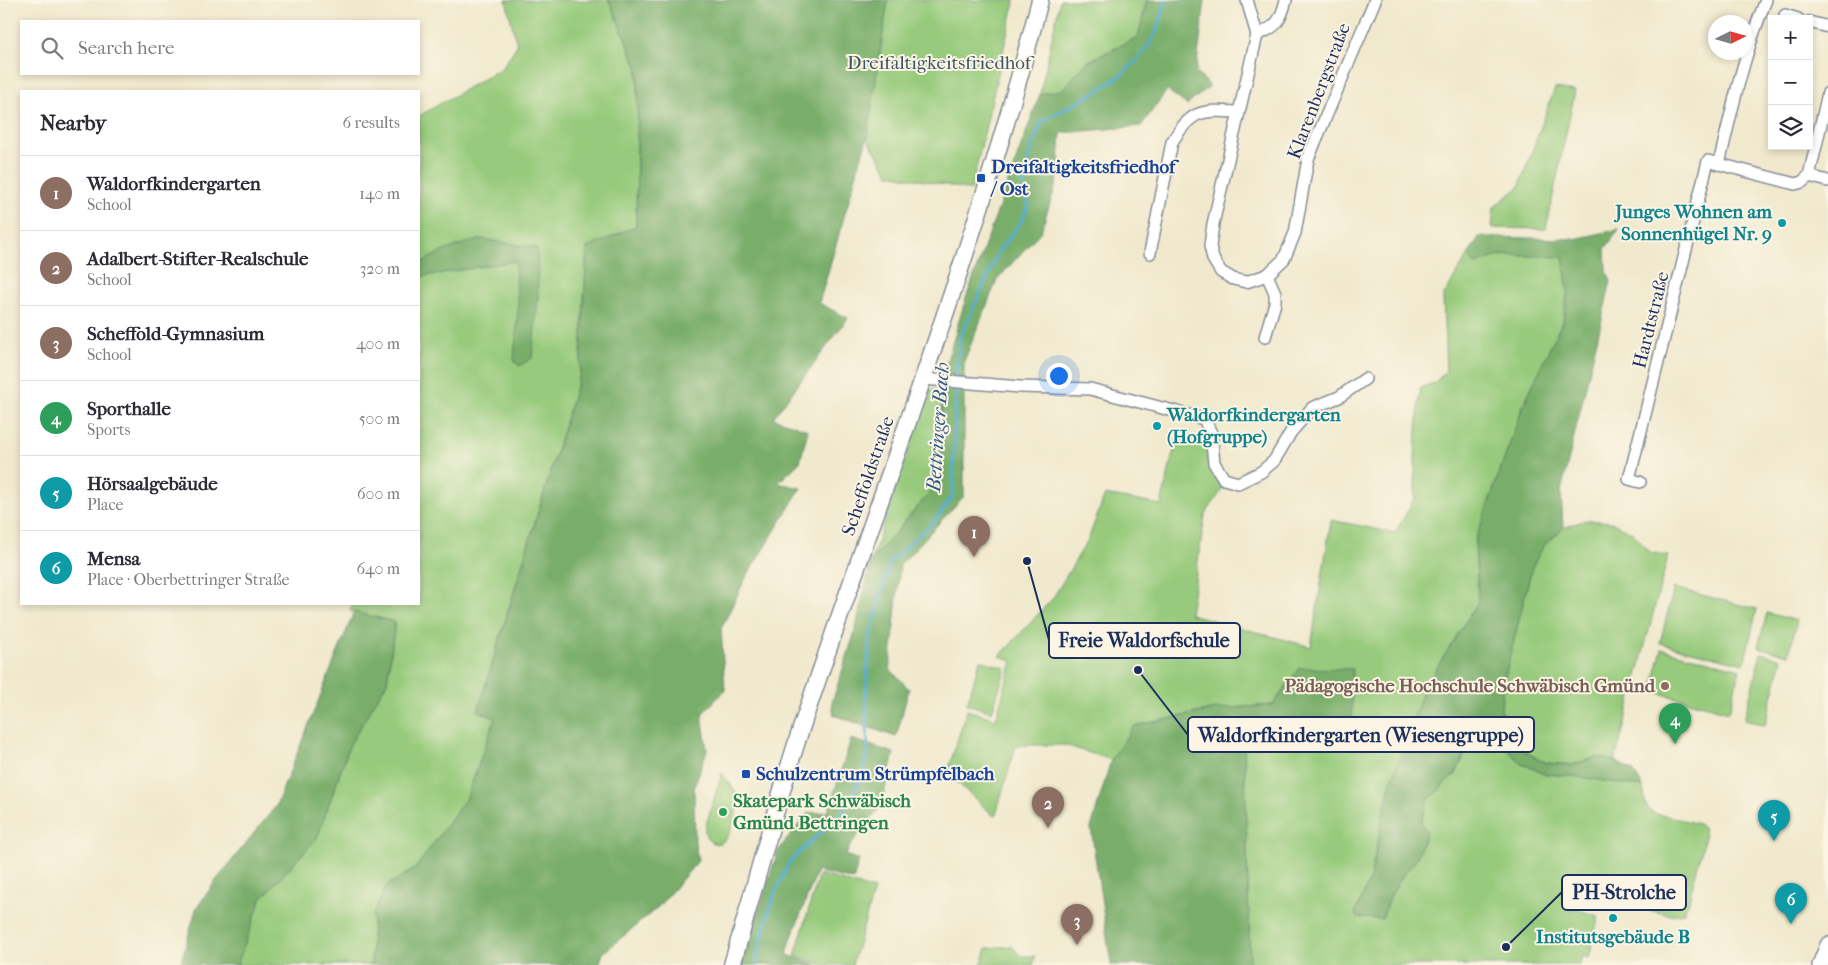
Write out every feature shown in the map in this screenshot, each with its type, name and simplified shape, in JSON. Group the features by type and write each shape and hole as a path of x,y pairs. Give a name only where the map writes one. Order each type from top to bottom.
{"main road":[{"name":"Scheffoldstraße","path":"732,965 769,831 806,713 929,380 1015,94 1040,0"}],"street":[{"name":"Klarenbergstraße","path":"1247,0 1257,35 1212,224 1210,246 1213,259 1221,272 1233,279 1246,282 1267,275 1284,259 1295,233 1308,159 1375,0"},
{"path":"1257,35 1271,30 1282,16 1286,0"},
{"path":"1766,0 1756,23 1738,84 1719,164 1795,184 1802,182 1809,176 1828,93"},
{"path":"1813,23 1828,27"},
{"path":"1150,253 1172,142 1181,127 1193,115 1210,110 1238,112"},
{"name":"Hardtstraße","path":"1640,482 1630,479 1708,161 1719,164"},
{"path":"1809,176 1828,181"},
{"path":"1265,337 1275,293 1267,275"},
{"path":"929,380 1020,388 1090,389 1204,419 1211,433 1214,463 1224,479 1238,482 1261,472 1274,460 1291,432 1312,408 1339,396 1366,379"},
{"path":"1820,965 1828,945"}],"green space":[{"path":"506,0 609,0 638,69 636,226 587,248 580,374 478,710 495,718 467,797 416,868 386,886 373,915 371,965 237,965 261,899 317,838 350,744 387,682 395,622 350,611 352,605 420,605 420,115 502,68 517,45"},
{"path":"609,0 888,0 867,138 819,303 848,318 773,418 808,430 800,462 778,483 801,488 745,579 721,629 725,690 702,714 707,750 694,787 695,843 698,861 658,907 603,953 599,965 371,965 373,915 386,886 416,868 467,797 495,718 478,711 580,374 587,248 636,226 638,69"},
{"name":"Dreifaltigkeitsfriedhof","path":"888,0 1015,0 971,190 889,174 867,138"},
{"path":"1060,0 1147,0 1138,37 1087,62 1062,90 1040,94"},
{"path":"1147,0 1205,0 1196,72 1210,86 1187,105 1167,90 1141,126 1061,133 1058,178 1041,231 997,280 964,361 964,496 900,565 890,669 909,689 896,737 834,715 832,702 855,632 871,561 940,481 943,374 966,298 1040,94 1062,90 1087,62 1138,37"},
{"path":"1555,88 1575,91 1546,229 1492,228 1494,207 1519,187"},
{"path":"1619,229 1605,249 1606,269 1611,281 1561,491 1563,528 1544,545 1532,567 1503,684 1501,709 1509,733 1525,752 1547,763 1572,765 1596,757 1615,761 1633,771 1643,787 1573,776 1544,774 1518,761 1499,739 1475,733 1467,744 1463,759 1455,775 1428,799 1421,822 1427,831 1416,860 1403,875 1388,900 1382,919 1357,918 1355,913 1370,879 1389,788 1424,688 1478,602 1475,542 1523,406 1563,320 1568,291 1563,257 1501,255 1475,264 1468,255 1479,237 1575,239"},
{"path":"483,239 537,248 538,296 532,358 519,366 514,360 518,309 515,261 420,277 420,263 434,255"},
{"path":"1468,255 1475,264 1501,255 1563,257 1568,291 1563,320 1523,406 1475,541 1478,602 1459,634 1389,788 1370,879 1355,913 1382,919 1388,900 1403,875 1416,860 1421,822 1428,799 1455,775 1463,759 1467,744 1475,733 1499,739 1518,761 1544,774 1573,776 1643,787 1646,806 1653,813 1699,824 1703,828 1705,837 1688,904 1683,913 1671,915 1624,905 1628,887 1613,883 1611,891 1578,882 1571,908 1599,916 1589,958 1582,956 1580,965 1250,965 1244,735 1351,733 1299,668 1273,705 1217,709 1134,726 1111,760 1065,745 1016,745 995,817 947,773 967,710 996,719 1012,661 1000,656 1053,598 1088,540 1105,495 1161,505 1177,437 1208,440 1210,464 1223,488 1205,515 1190,614 1311,647 1331,520 1395,533 1415,498 1415,458 1420,388 1434,383 1446,371 1443,297"},
{"path":"942,389 940,481 871,561 929,390"},
{"path":"1586,520 1611,522 1633,533 1650,552 1668,556 1615,761 1596,757 1572,765 1547,763 1525,752 1509,733 1501,709 1503,684 1532,567 1544,545 1563,528"},
{"path":"1674,588 1757,609 1744,664 1660,643"},
{"path":"354,612 395,622 387,682 350,744 317,838 261,899 237,965 180,965 196,909 217,879 276,806"},
{"path":"1767,613 1797,621 1789,655 1758,647"},
{"path":"1662,649 1740,669 1729,712 1651,691"},
{"path":"1761,653 1782,659 1765,725 1744,720"},
{"path":"980,660 1006,668 992,712 967,704"},
{"path":"1299,668 1352,669 1352,733 1244,735 1250,965 1111,965 1091,828 1111,760 1134,726 1217,709 1273,705"},
{"path":"851,739 894,753 881,806 851,844 846,855 859,860 853,880 817,871 790,942 787,955 817,965 741,965 778,851 808,813 828,812"},
{"name":"Skatepark Schwäbisch Gmünd Bettringen","path":"722,773 740,798 728,836 718,843 711,842 708,839 705,828"},
{"path":"819,874 874,890 852,965 824,965 795,956"},
{"path":"1012,946 1021,956 1035,956 1033,965 981,965 987,948"}],"waterway":[{"name":"Bettringer Bach","path":"758,965 757,954 773,898 789,862 844,811 859,782 868,754 866,698 869,641 890,562 936,519 953,496 956,371 960,338 999,251 1021,222 1028,207 1023,181 1031,149 1042,121 1108,84 1136,61 1148,46 1157,30 1166,0"}],"place":[{"name":"Dreifaltigkeitsfriedhof / Ost","path":"981,178"},
{"name":"Junges Wohnen am Sonnenhügel Nr. 9","path":"1782,223"},
{"name":"Waldorfkindergarten (Hofgruppe)","path":"1157,426"},
{"name":"Waldorfkindergarten","path":"974,557"},
{"name":"Freie Waldorfschule","path":"1027,561"},
{"name":"Waldorfkindergarten (Wiesengruppe)","path":"1138,670"},
{"name":"Pädagogische Hochschule Schwäbisch Gmünd","path":"1665,686"},
{"name":"Sporthalle","path":"1675,744"},
{"name":"Schulzentrum Strümpfelbach","path":"746,774"},
{"name":"Skatepark Schwäbisch Gmünd Bettringen","path":"723,812"},
{"name":"Adalbert-Stifter-Realschule","path":"1048,828"},
{"name":"Hörsaalgebäude","path":"1774,841"},
{"name":"Institutsgebäude B","path":"1613,918"},
{"name":"Mensa","path":"1791,924"},
{"name":"Scheffold-Gymnasium","path":"1077,945"},
{"name":"PH-Strolche","path":"1506,947"}]}
